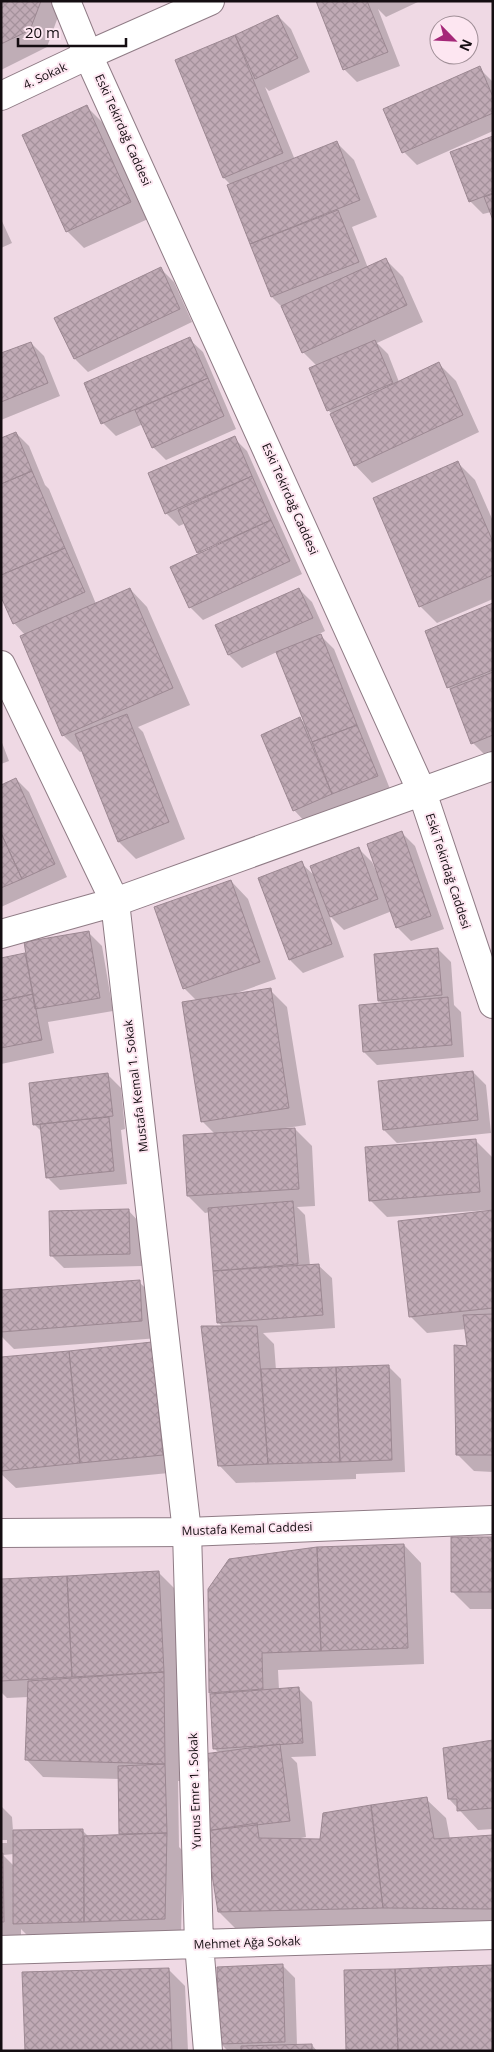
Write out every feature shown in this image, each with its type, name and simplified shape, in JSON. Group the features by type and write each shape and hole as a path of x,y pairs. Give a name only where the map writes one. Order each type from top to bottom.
{"street":[{"name":"Eski Tekirdağ Caddesi","path":"66,1 88,55 422,792 493,1004"},
{"name":"4. Sokak","path":"1,96 210,1"},
{"name":"Mustafa Kemal 1. Sokak","path":"1,665 114,902 187,1532"},
{"path":"1,934 114,902 493,766"},
{"name":"Mustafa Kemal Caddesi","path":"1,1533 187,1532 493,1520"},
{"name":"Yunus Emre 1. Sokak","path":"187,1532 199,1944 208,2051"},
{"name":"Mehmet Ağa Sokak","path":"1,1950 493,1935"}],"building":[{"path":"1,1 41,1 30,30 1,44"},
{"path":"316,1 367,1 388,52 343,70"},
{"path":"278,15 298,58 255,79 235,35"},
{"path":"235,35 283,153 223,178 175,60"},
{"path":"480,66 493,97 493,113 402,153 383,109"},
{"path":"87,105 131,202 66,232 22,135"},
{"path":"493,136 493,193 469,202 450,152"},
{"path":"337,141 360,200 250,244 227,185"},
{"path":"493,194 493,220 484,197"},
{"path":"338,210 359,262 271,297 250,244"},
{"path":"386,258 407,305 302,353 281,306"},
{"path":"161,267 180,309 74,359 54,318"},
{"path":"190,337 208,378 101,424 84,383"},
{"path":"375,340 393,383 327,411 309,368"},
{"path":"31,342 48,383 1,402 1,353"},
{"path":"439,362 463,415 354,466 330,414"},
{"path":"208,378 224,416 152,448 135,410"},
{"path":"16,432 32,471 1,484 1,438"},
{"path":"235,436 252,476 165,514 148,473"},
{"path":"458,461 493,542 493,575 419,607 373,498"},
{"path":"32,471 65,548 1,575 1,484"},
{"path":"252,476 271,520 197,553 178,510"},
{"path":"271,520 290,561 189,608 170,567"},
{"path":"65,548 85,592 13,624 1,597 1,575"},
{"path":"130,588 173,688 62,736 20,636"},
{"path":"299,588 313,618 228,655 215,625"},
{"path":"493,603 493,670 447,688 425,631"},
{"path":"321,634 357,725 312,742 276,652"},
{"path":"493,672 493,735 471,744 450,689"},
{"path":"127,714 169,822 118,842 75,734"},
{"path":"300,717 332,794 293,811 261,735"},
{"path":"357,725 378,776 332,794 312,742"},
{"path":"16,778 55,864 22,879 1,833 1,785"},
{"path":"402,831 431,916 396,928 367,844"},
{"path":"1,833 22,879 1,888"},
{"path":"359,847 378,899 330,917 310,866"},
{"path":"302,861 332,944 289,960 258,878"},
{"path":"231,880 260,962 183,989 154,907"},
{"path":"89,931 100,998 35,1009 24,942"},
{"path":"438,948 442,995 378,1001 374,954"},
{"path":"25,953 33,994 1,1001 1,958"},
{"path":"271,988 289,1108 201,1122 182,1002"},
{"path":"33,994 42,1040 1,1048 1,1001"},
{"path":"448,997 452,1045 363,1052 359,1005"},
{"path":"473,1071 478,1120 383,1130 378,1081"},
{"path":"108,1073 113,1116 33,1125 29,1083"},
{"path":"109,1117 114,1171 46,1178 40,1124"},
{"path":"295,1128 299,1189 187,1196 183,1135"},
{"path":"476,1139 480,1192 369,1201 365,1147"},
{"path":"293,1201 298,1264 213,1271 208,1208"},
{"path":"129,1209 130,1254 50,1256 49,1211"},
{"path":"493,1210 493,1308 409,1317 398,1221"},
{"path":"319,1264 323,1315 217,1323 213,1271"},
{"path":"140,1280 142,1321 1,1332 1,1290"},
{"path":"493,1314 493,1455 456,1455 454,1345 467,1346 463,1315"},
{"path":"201,1326 257,1326 268,1464 218,1466"},
{"path":"152,1342 163,1455 80,1463 69,1351"},
{"path":"69,1351 80,1463 1,1471 1,1357"},
{"path":"389,1365 392,1460 340,1462 336,1367"},
{"path":"336,1367 340,1462 268,1464 261,1369"},
{"path":"451,1537 493,1537 493,1592 451,1592"},
{"path":"404,1544 408,1648 321,1651 317,1547"},
{"path":"317,1547 321,1651 262,1653 263,1689 209,1693 208,1589 229,1559"},
{"path":"159,1571 164,1672 72,1677 67,1576"},
{"path":"67,1576 72,1677 1,1681 1,1579"},
{"path":"164,1672 165,1764 25,1760 28,1681"},
{"path":"299,1687 303,1743 213,1749 210,1694"},
{"path":"493,1740 493,1808 457,1811 457,1799 448,1799 443,1748"},
{"path":"280,1744 290,1821 205,1831 196,1755"},
{"path":"165,1764 167,1833 119,1834 118,1766"},
{"path":"427,1797 434,1839 493,1835 493,1909 383,1908 371,1805"},
{"path":"371,1805 383,1908 218,1912 205,1831 257,1823 259,1838 320,1839 323,1813"},
{"path":"83,1829 84,1922 13,1924 13,1830"},
{"path":"167,1833 165,1919 84,1922 84,1836"},
{"path":"1,1853 3,1853 4,1922 1,1922"},
{"path":"283,1964 285,2042 219,2044 217,1967"},
{"path":"493,1965 493,2051 398,2051 395,1969"},
{"path":"169,1968 172,2051 25,2051 22,1972"},
{"path":"395,1969 398,2051 346,2051 344,1970"},
{"path":"312,2044 312,2051 241,2051 241,2046"}]}
